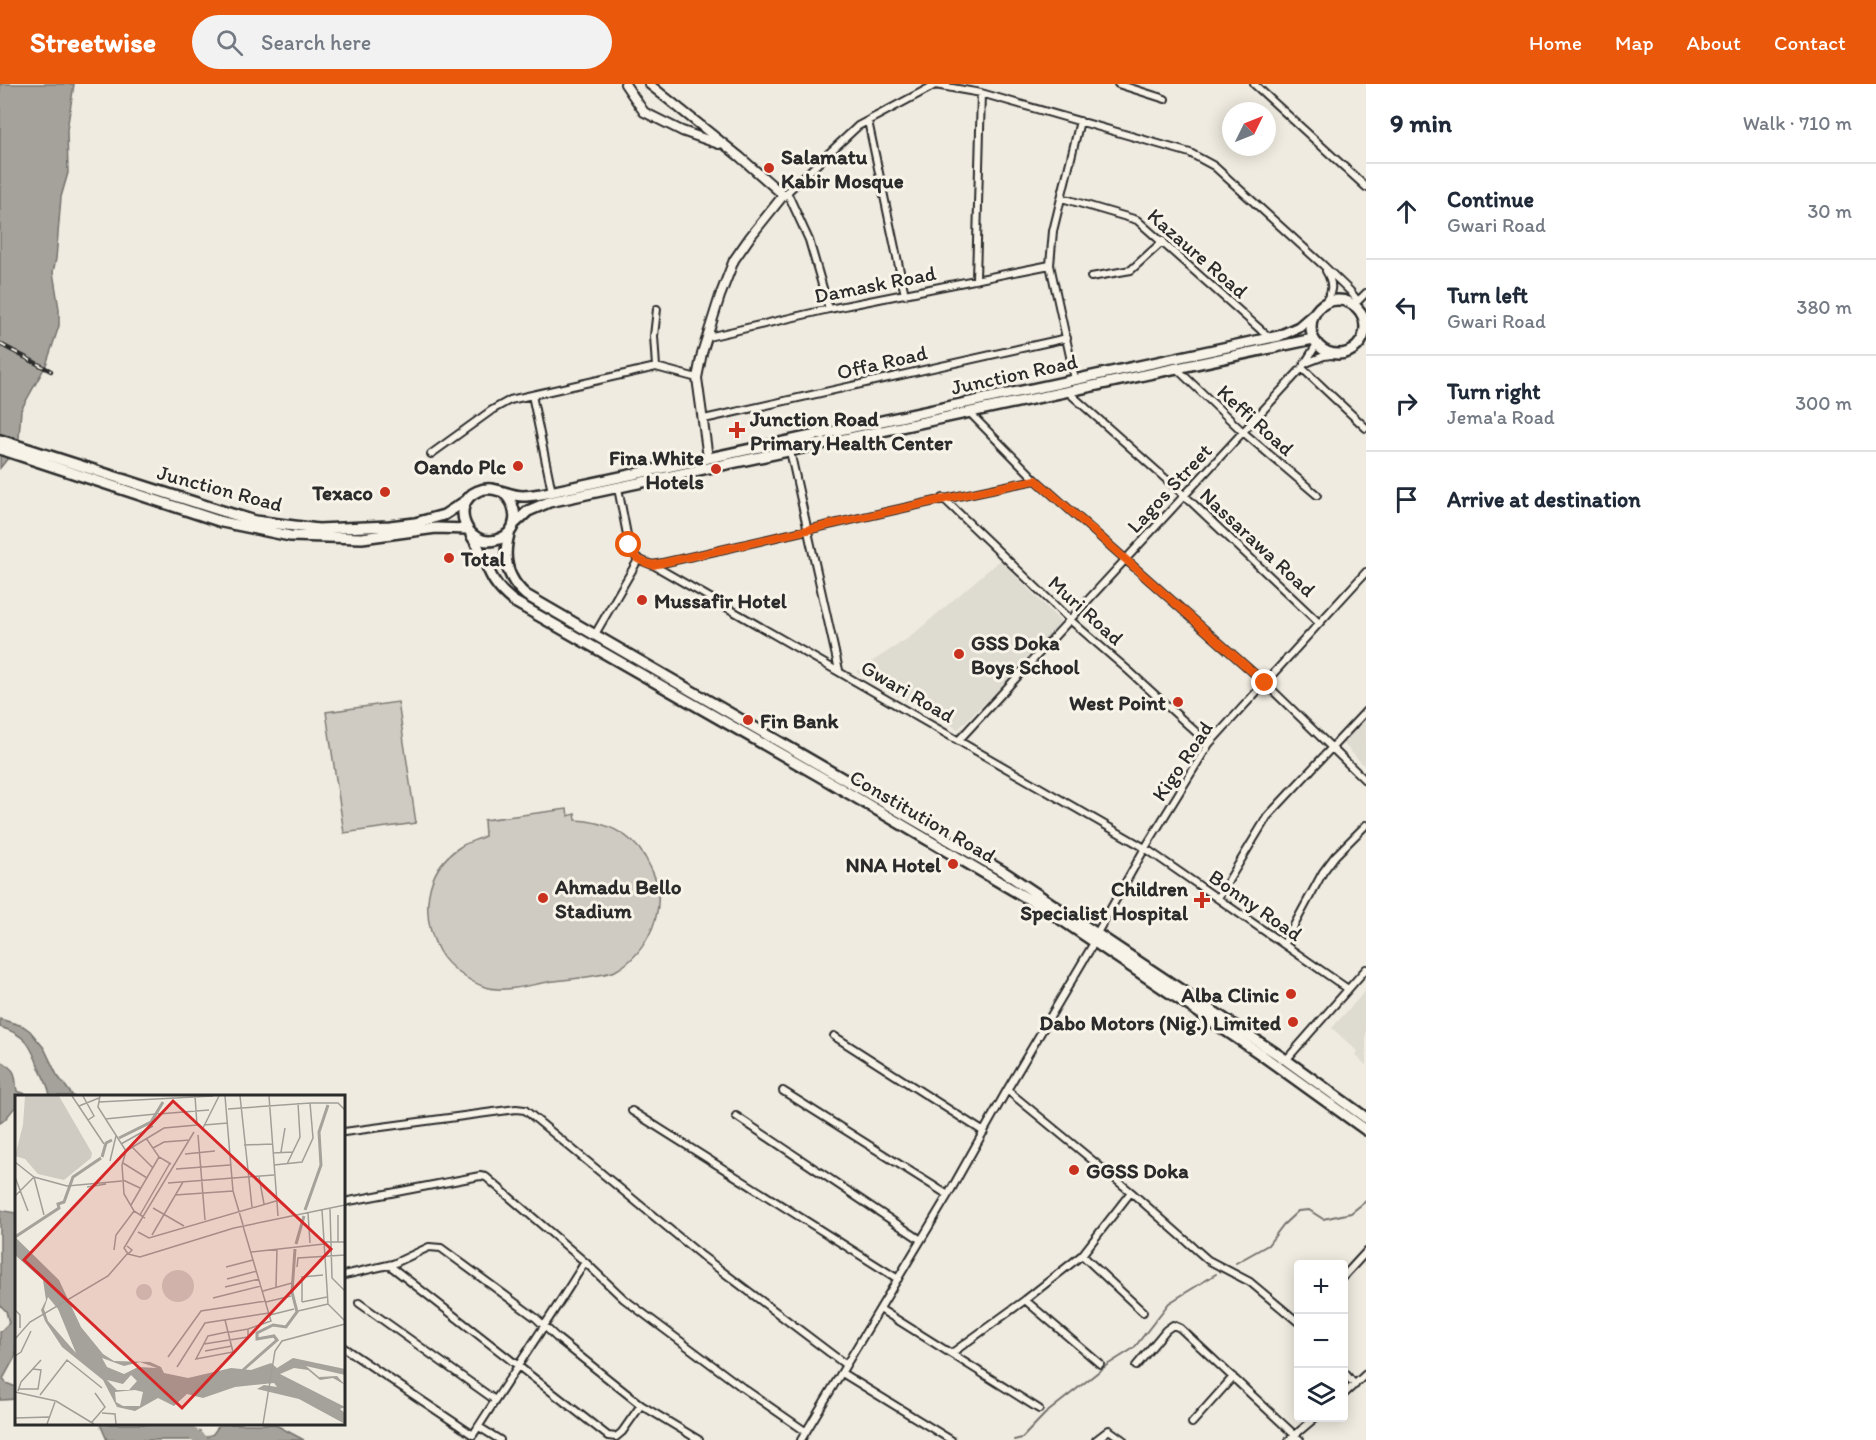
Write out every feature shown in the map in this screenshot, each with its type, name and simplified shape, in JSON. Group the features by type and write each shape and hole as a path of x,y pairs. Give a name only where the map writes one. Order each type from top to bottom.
{"main road":[{"path":"1358,344 1364,328 1360,308 1340,300 1322,304 1311,322 1315,341 1330,353 1338,354 1353,349 1358,344 1366,335"},
{"name":"Junction Road","path":"504,493 522,496 552,492 1270,338 1299,327 1314,314"},
{"name":"Junction Road","path":"512,527 528,511 539,505 1174,367 1315,341"},
{"name":"Junction Road","path":"0,440 40,457 222,522 290,537 362,537 436,528 469,532"},
{"name":"Junction Road","path":"0,449 40,457 244,518 318,529 415,523 444,515 467,500"},
{"path":"496,489 504,493 514,507 512,527 504,537 487,541 469,532 462,514 467,500 480,490 496,489"},
{"name":"Constitution Road","path":"512,527 507,540 506,562 512,580 535,602 1047,910 1096,937 1286,1060 1366,1118"},
{"name":"Constitution Road","path":"469,532 480,548 492,580 502,593 513,601 740,725"},
{"name":"Constitution Road","path":"1096,937 1366,1130"}],"street":[{"path":"625,84 636,103 649,115 682,131 729,148"},
{"path":"649,84 784,195 809,240 829,309"},
{"path":"1118,84 1165,99"},
{"path":"1254,84 1366,187"},
{"path":"708,459 697,378 720,296 734,261 784,195 858,126 935,85 981,93 1190,153 1203,159 1214,166 1323,265 1350,291 1360,308"},
{"path":"976,279 981,93"},
{"path":"868,121 905,295"},
{"path":"1075,379 1050,265 1053,231 1080,121"},
{"name":"Kazaure Road","path":"1062,198 1137,220 1270,338"},
{"path":"1091,277 1131,270 1163,241"},
{"name":"Damask Road","path":"708,337 829,309 1050,265"},
{"path":"1322,304 1328,299 1332,288 1323,265"},
{"path":"1360,308 1366,293"},
{"path":"656,367 654,336 657,309"},
{"name":"Offa Road","path":"704,419 1067,338"},
{"name":"Lagos Street","path":"959,740 1304,365 1315,341"},
{"path":"1338,354 1317,358 1304,365 1366,428"},
{"path":"431,454 492,410 510,400 656,367 697,378"},
{"name":"Keffi Road","path":"1174,367 1243,432 1317,495"},
{"name":"Nassarawa Road","path":"1067,390 1185,496 1319,622"},
{"path":"532,395 552,492"},
{"path":"969,411 1036,480 1265,683 1366,780"},
{"path":"790,451 839,670"},
{"path":"653,565 943,498 1036,480"},
{"path":"594,636 638,560 629,545 618,488"},
{"name":"Muri Road","path":"943,498 1069,619 1129,670 1209,744"},
{"name":"Gwari Road","path":"638,560 653,565 839,670 1145,848"},
{"name":"Kigo Road","path":"801,1440 948,1195 1145,848 1209,744 1366,572"},
{"path":"1218,898 1267,817 1366,711"},
{"path":"1284,944 1323,872 1335,856 1366,825"},
{"name":"Bonny Road","path":"1145,848 1348,989"},
{"path":"1286,1060 1366,969"},
{"path":"834,1036 984,1132"},
{"path":"1007,1090 1131,1192 1208,1260 1250,1282 1294,1318"},
{"path":"783,1091 948,1195"},
{"path":"345,1132 516,1109 525,1110 702,1256 846,1365"},
{"path":"632,1111 898,1279"},
{"path":"736,1116 921,1240"},
{"path":"345,1202 480,1176 486,1177 585,1262 624,1299 742,1388 805,1431"},
{"path":"952,1353 1082,1255 1131,1192"},
{"path":"345,1275 388,1265 429,1247 441,1248 546,1326 557,1338 641,1405 699,1440"},
{"path":"1348,1272 1366,1252"},
{"path":"1082,1255 1143,1312"},
{"path":"345,1349 473,1435 517,1365 546,1326 585,1262"},
{"path":"388,1265 608,1436 616,1437 622,1432 641,1405"},
{"path":"1024,1300 1100,1364"},
{"path":"359,1303 495,1400"},
{"path":"880,1309 1040,1409"},
{"path":"1136,1366 1166,1330 1173,1325 1180,1328 1300,1440"},
{"path":"842,1372 951,1440"},
{"path":"1192,1423 1233,1377"},
{"path":"1348,1377 1355,1385"},
{"path":"1348,1391 1365,1377"},
{"path":"1289,1440 1310,1422"},
{"path":"478,1427 500,1440"},
{"path":"1096,1440 1109,1430 1122,1440"}],"shaded area":[{"path":"0,84 74,84 67,130 68,173 61,197 53,272 59,309 59,326 46,365 21,410 19,438 12,453 0,468"},
{"name":"GSS Doka Boys School","path":"1000,560 1064,625 958,729 856,672 910,637"},
{"path":"398,702 416,823 344,833 326,712"},
{"path":"1366,716 1366,768 1342,742"},
{"name":"Ahmadu Bello Stadium","path":"567,809 568,816 575,814 576,820 606,826 624,835 645,857 655,878 658,891 656,914 648,937 634,957 610,973 508,989 492,989 472,981 448,963 433,937 429,923 429,894 439,868 460,847 485,836 484,820"},
{"path":"1366,990 1366,1065 1355,1055 1358,1052 1332,1028"},
{"path":"0,1019 23,1026 30,1031 44,1048 57,1075 72,1095 50,1095 31,1048 22,1038 0,1027"},
{"path":"0,1060 14,1073 17,1091 29,1095 15,1095 15,1108 0,1123"},
{"path":"0,1210 15,1213 13,1249 15,1256 15,1357 3,1379 15,1387 15,1399 0,1400 0,1332 9,1323 6,1311 0,1305"},
{"path":"100,1425 192,1425 187,1431 189,1438 193,1440 107,1440"},
{"path":"219,1425 276,1425 304,1440 193,1440 200,1431 202,1439 213,1434"}],"waterway":[{"path":"1236,1263 1268,1245 1283,1225 1298,1211 1309,1210 1323,1219 1351,1213 1366,1201"},
{"path":"1014,1440 1022,1438 1045,1414 1107,1365 1134,1348 1169,1303 1216,1274"},
{"path":"179,1425 201,1440"}],"railway":[{"path":"0,344 51,371"}],"place":[{"name":"Salamatu Kabir Mosque","path":"769,168"},
{"name":"Junction Road Primary Health Center","path":"737,430"},
{"name":"Oando Plc","path":"518,466"},
{"name":"Fina White Hotels","path":"716,469"},
{"name":"Texaco","path":"385,492"},
{"name":"Total","path":"449,558"},
{"name":"Mussafir Hotel","path":"642,600"},
{"name":"GSS Doka Boys School","path":"959,654"},
{"name":"West Point","path":"1178,702"},
{"name":"Fin Bank","path":"748,720"},
{"name":"NNA Hotel","path":"953,864"},
{"name":"Ahmadu Bello Stadium","path":"543,898"},
{"name":"Children Specialist Hospital","path":"1202,900"},
{"name":"Alba Clinic","path":"1291,994"},
{"name":"Dabo Motors (Nig.) Limited","path":"1293,1022"},
{"name":"GGSS Doka","path":"1074,1170"}],"route":[{"path":"629,545 638,560 653,565 943,498 1036,480 1265,683"}]}
